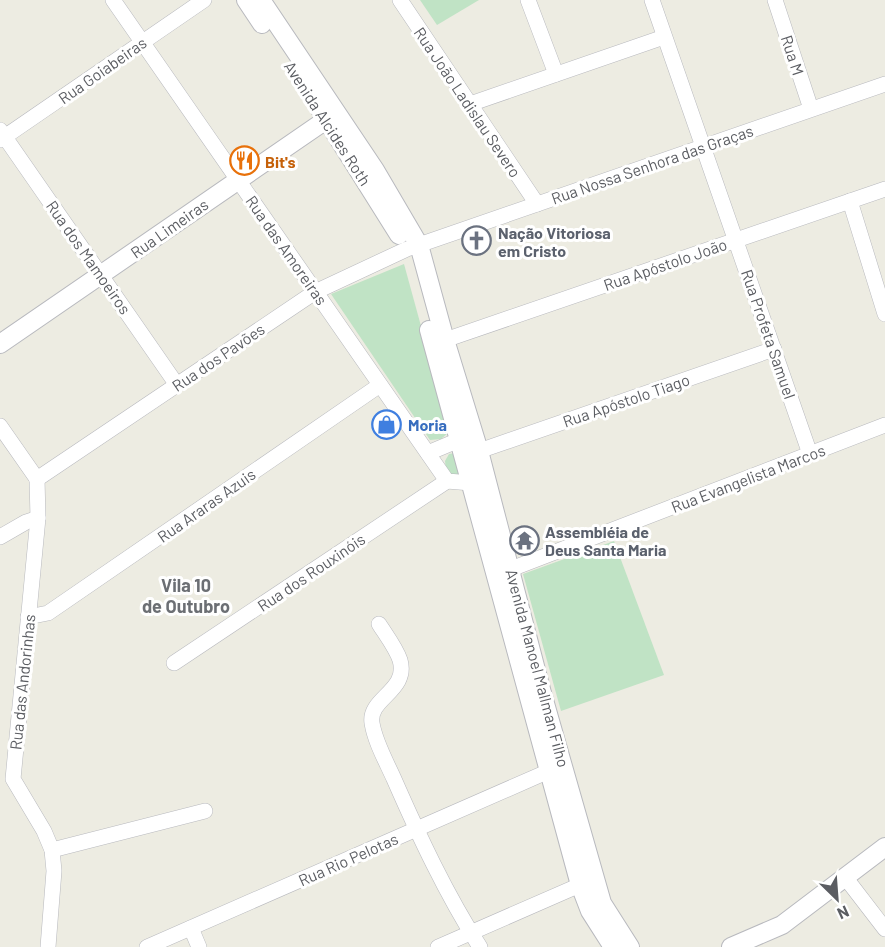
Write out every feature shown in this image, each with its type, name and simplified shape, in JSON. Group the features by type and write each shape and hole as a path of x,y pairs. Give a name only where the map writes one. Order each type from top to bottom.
{"street":[{"name":"Rua das Amoreiras","path":"113,0 447,481"},
{"name":"Rua Goiabeiras","path":"2,135 204,0"},
{"name":"Rua João Ladislau Severo","path":"400,0 537,204"},
{"path":"528,0 556,75"},
{"name":"Rua Profeta Samuel","path":"652,0 810,454"},
{"name":"Rua M","path":"779,1 811,109"},
{"name":"Avenida Alcides Roth","path":"258,2 332,115 375,170 413,247"},
{"path":"471,104 664,37"},
{"name":"Rua Nossa Senhora das Graças","path":"413,247 885,84"},
{"name":"Rua Limeiras","path":"0,344 332,115"},
{"name":"Rua dos Mamoeiros","path":"2,135 177,385"},
{"name":"Rua Apóstolo João","path":"445,340 885,189"},
{"path":"850,201 885,314"},
{"name":"Rua dos Pavões","path":"37,479 315,292 413,247"},
{"name":"Avenida Manoel Mallman Filho","path":"413,247 445,340 479,451 478,480 549,771 580,885 590,911 613,947"},
{"name":"Avenida Manoel Mallman Filho","path":"413,247 459,440 478,480 511,569 542,693 602,903 630,947"},
{"name":"Rua Apóstolo Tiago","path":"479,451 774,349"},
{"name":"Rua Araras Azuis","path":"28,617 48,614 380,385"},
{"name":"Rua Evangelista Marcos","path":"511,569 885,425"},
{"path":"0,426 37,479"},
{"path":"428,453 459,440"},
{"name":"Rua das Andorinhas","path":"37,479 38,518 28,617 6,780 44,831 52,850 54,871 48,947"},
{"path":"447,481 478,480"},
{"name":"Rua dos Rouxinóis","path":"174,663 447,481"},
{"path":"0,537 38,518"},
{"path":"379,624 399,659 401,672 395,688 375,708 371,721 416,829 480,947"},
{"name":"Rua Rio Pelotas","path":"147,947 549,771"},
{"path":"52,850 205,811"},
{"path":"731,947 782,924 885,847"},
{"path":"845,877 885,929"},
{"path":"438,947 580,885"},
{"path":"191,928 200,947"}],"green space":[{"path":"420,0 479,0 437,25"},
{"path":"404,264 447,421 449,432 441,439 430,440 331,294"},
{"path":"455,453 462,476 452,476 446,470 445,461 449,454"},
{"path":"614,541 664,675 561,711 523,574"}],"place":[{"name":"Bit's","path":"244,161"},
{"name":"Nação Vitoriosa em Cristo","path":"477,241"},
{"name":"Moria","path":"387,424"},
{"name":"Assembléia de Deus Santa Maria","path":"524,540"}],"district":[{"name":"Vila 10 de Outubro","path":"186,595"}]}
